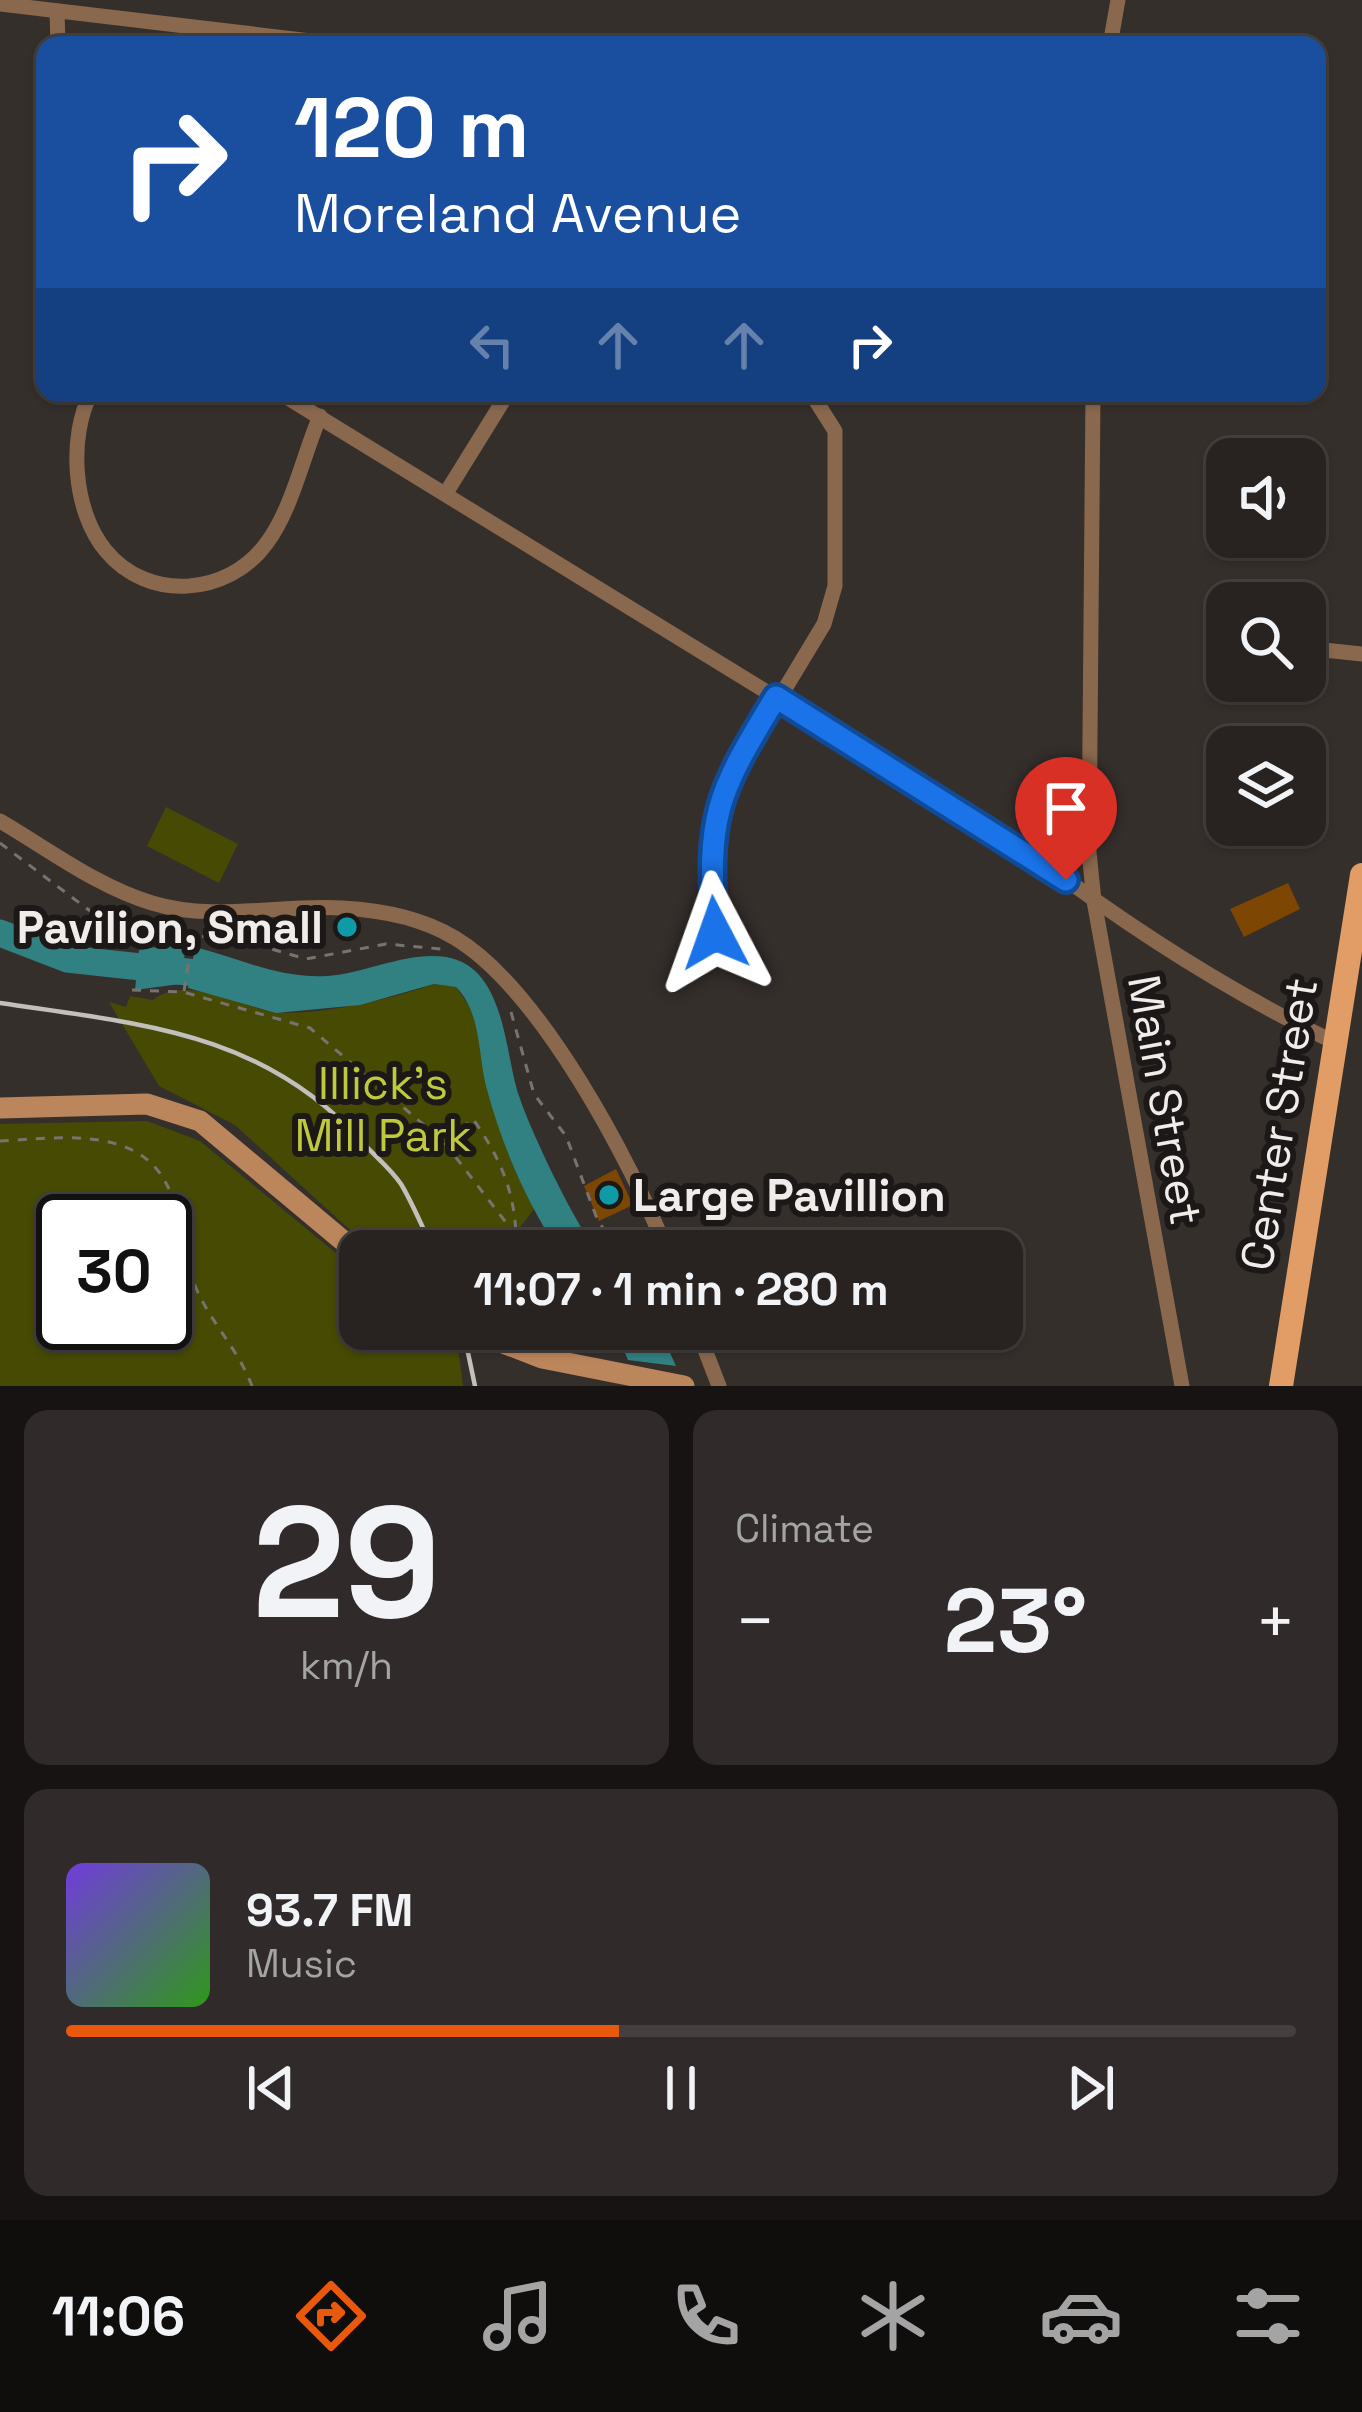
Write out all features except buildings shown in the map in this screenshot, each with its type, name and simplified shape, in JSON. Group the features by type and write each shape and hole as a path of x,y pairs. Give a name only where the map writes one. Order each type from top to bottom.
{"main road":[{"name":"Center Street","path":"1281,1386 1362,875"}],"street":[{"path":"1112,36 1118,0"},
{"path":"0,4 269,36"},
{"path":"57,11 58,36"},
{"path":"88,402 77,442 82,494 92,527 107,554 122,567 172,587 198,586 228,575 267,543 320,416"},
{"path":"296,402 1037,858 1094,901 1291,1022 1334,1042"},
{"path":"446,493 502,402"},
{"path":"715,933 710,861 722,793 824,624 835,586 835,431 817,402"},
{"name":"Main Street","path":"1093,402 1087,818 1094,901 1182,1386"},
{"path":"1326,650 1362,654"},
{"path":"0,821 152,903 219,913 303,907 383,913 459,940 505,982 549,1039 611,1134 657,1230"},
{"path":"0,1108 147,1104 200,1121 339,1237"},
{"path":"521,1350 621,1376 684,1386"},
{"path":"701,1350 719,1386"}],"path":[{"path":"0,843 126,938 193,933 227,936 306,959 386,944 445,949"},
{"path":"184,992 193,933"},
{"path":"131,990 184,992 310,1028 444,1142 512,1230"},
{"path":"510,1010 534,1094 566,1136 604,1230"},
{"path":"444,1142 473,1119 493,1147 514,1196 517,1230"},
{"path":"0,1141 90,1136 130,1149 152,1166 173,1202 196,1288 236,1349 251,1386"}],"green space":[{"path":"166,807 238,844 219,883 147,846"},
{"name":"Illick's Mill Park","path":"434,984 456,987 472,1010 498,1121 534,1209 518,1230 350,1230 235,1125 159,1086 109,1002 126,1007 130,996 153,1000 180,990 286,1013 375,1001"},
{"path":"147,1121 200,1141 339,1256 339,1350 458,1350 463,1386 0,1386 0,1124"}],"water":[{"path":"186,946 180,984 135,990 139,950"},
{"path":"195,947 310,976 342,974 417,957 446,957 466,964 492,994 525,1112 584,1230 546,1230 536,1213 499,1129 474,1021 456,987 434,984 360,1005 276,1013 188,988"},
{"path":"624,1350 669,1350 676,1366 628,1360"}],"waterway":[{"path":"0,933 67,959 224,976"}],"railway":[{"path":"0,1003 150,1027 241,1055 284,1077 324,1106 393,1173 424,1230"},
{"path":"467,1350 475,1386"}],"place":[{"name":"Pavilion, Small","path":"347,927"},
{"name":"Large Pavillion","path":"609,1195"}],"route":[{"path":"715,933 710,861 716,814 742,753 776,697 1066,880"}]}
